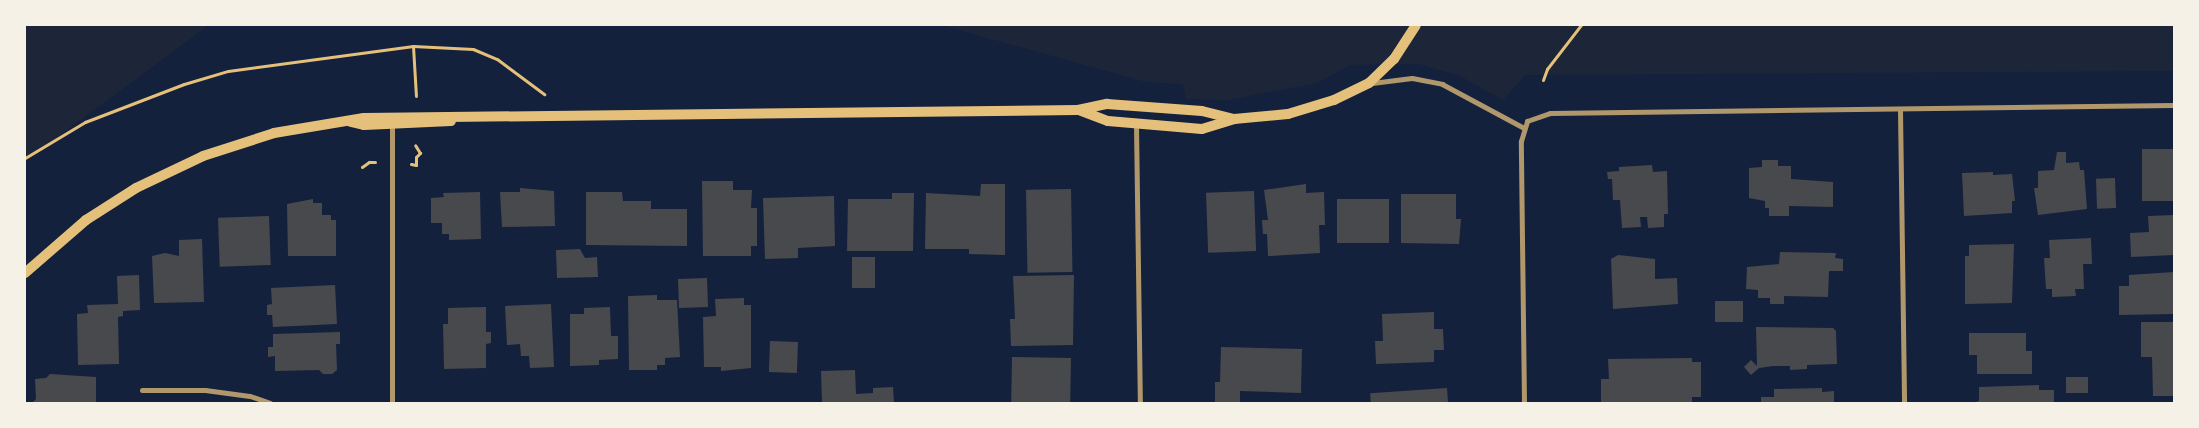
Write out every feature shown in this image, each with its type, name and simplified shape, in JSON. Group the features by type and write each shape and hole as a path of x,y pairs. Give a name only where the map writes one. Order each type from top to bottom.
{"main road":[{"path":"1078,110 1108,121 1136,125 1202,129 1234,119 1288,114 1334,100 1369,83 1394,58 1416,25"},
{"path":"25,273 86,220 136,188 212,153 274,133 348,121 416,116 456,118 579,113 1078,110 1107,104 1202,111 1234,119"},
{"path":"348,121 364,125 448,122 456,118"}],"street":[{"path":"1369,83 1412,78 1442,84 1524,128"},
{"path":"1524,403 1521,141 1527,121 1550,113 2174,105"},
{"path":"1900,110 1904,403"},
{"path":"392,124 392,403"},
{"path":"1136,125 1140,403"},
{"path":"142,390 205,390 250,396 270,403"}],"path":[{"path":"1543,80 1547,69 1581,25"},
{"path":"25,158 85,122 184,84 228,72 413,46 473,49 497,59 542,92"},
{"path":"413,46 416,104"},
{"path":"415,145 420,153 416,157 416,165"},
{"path":"362,167 369,162"}],"shaded area":[{"path":"25,25 209,25 25,161"},
{"path":"941,25 2174,25 2174,71 1525,75 1503,100 1460,76 1419,64 1350,65 1317,83 1227,100 1186,99 1183,84 1146,82"}],"building":[{"path":"2142,149 2174,149 2174,201 2142,201"},
{"path":"2057,152 2066,152 2066,163 2079,162 2080,170 2084,170 2087,209 2038,215 2034,188 2038,188 2038,171 2054,170"},
{"path":"1762,160 1778,160 1778,166 1791,166 1791,179 1833,182 1833,207 1789,206 1789,216 1769,216 1769,208 1765,208 1765,201 1749,198 1749,168 1762,167"},
{"path":"1652,165 1653,172 1667,171 1668,214 1664,214 1664,227 1648,228 1647,217 1640,217 1641,227 1622,228 1620,200 1613,200 1612,179 1608,179 1607,172 1619,171 1619,167"},
{"path":"1993,172 1993,175 2012,174 2015,201 2012,201 2012,213 1964,216 1962,173"},
{"path":"2115,178 2116,208 2097,209 2096,179"},
{"path":"702,181 733,181 733,190 752,190 751,208 757,208 757,246 751,246 751,256 703,256"},
{"path":"981,184 1005,184 1005,255 969,254 969,249 925,249 926,193 980,196"},
{"path":"1306,184 1306,193 1324,192 1325,225 1319,225 1320,253 1268,256 1267,234 1263,234 1262,220 1268,220 1264,190"},
{"path":"520,188 554,191 555,226 502,227 500,192 520,192"},
{"path":"1071,189 1072,272 1027,273 1026,190"},
{"path":"1254,191 1256,251 1208,253 1206,193"},
{"path":"480,192 481,239 449,240 449,234 442,234 442,223 431,223 431,198 444,197 443,193"},
{"path":"586,192 622,192 623,201 651,201 651,209 687,209 687,246 586,245"},
{"path":"892,193 914,193 913,251 847,251 848,199 892,199"},
{"path":"1401,194 1456,194 1456,219 1461,219 1459,244 1401,243"},
{"path":"834,196 835,246 798,248 798,258 765,259 763,198"},
{"path":"313,199 313,203 322,203 322,215 331,215 331,220 336,220 336,256 288,256 287,204"},
{"path":"1337,199 1389,199 1389,243 1337,243"},
{"path":"2174,215 2174,255 2131,257 2130,233 2149,232 2148,216"},
{"path":"269,216 271,265 220,267 218,218"},
{"path":"2091,238 2092,264 2083,264 2084,289 2075,289 2076,296 2052,297 2052,289 2046,289 2044,258 2050,258 2049,240"},
{"path":"202,239 204,302 154,303 152,256 165,253 179,256 179,240"},
{"path":"2014,244 2012,303 1965,304 1965,256 1969,256 1969,245"},
{"path":"580,249 585,258 597,257 598,277 557,278 556,250"},
{"path":"1780,252 1836,253 1835,258 1843,259 1843,271 1829,271 1828,297 1784,296 1784,304 1770,304 1770,298 1758,298 1758,290 1746,289 1747,267 1779,264"},
{"path":"1618,255 1655,259 1655,279 1677,278 1678,304 1613,309 1611,259"},
{"path":"852,257 875,257 875,288 852,288"},
{"path":"2174,272 2174,314 2119,315 2119,286 2129,286 2129,275"},
{"path":"139,275 140,310 123,311 123,316 118,317 119,364 78,365 77,314 88,313 87,305 118,304 117,276"},
{"path":"1074,275 1073,345 1011,346 1010,319 1015,319 1013,276"},
{"path":"707,278 708,307 679,308 678,279"},
{"path":"335,285 337,324 273,327 272,315 267,315 267,305 272,304 271,288"},
{"path":"657,295 657,300 677,300 680,357 665,358 665,365 657,365 657,370 629,370 628,296"},
{"path":"744,298 744,305 751,305 751,368 721,371 721,367 704,367 703,317 716,316 715,299"},
{"path":"1715,301 1743,301 1743,322 1715,322"},
{"path":"551,304 554,367 530,368 529,356 521,356 520,344 507,345 505,306"},
{"path":"486,307 486,332 491,332 491,343 486,344 486,368 444,369 443,324 448,324 448,308"},
{"path":"610,307 611,336 618,336 618,359 599,360 599,365 570,366 570,314 584,314 584,308"},
{"path":"1434,312 1434,329 1443,329 1444,350 1434,350 1434,362 1376,364 1375,341 1383,341 1382,314"},
{"path":"2141,322 2174,322 2174,396 2153,396 2152,357 2141,357"},
{"path":"1756,327 1833,328 1836,331 1837,364 1807,365 1807,369 1790,370 1790,366 1773,366 1759,368 1751,375 1744,367 1751,360 1757,366"},
{"path":"340,332 340,344 336,344 337,370 332,374 323,374 319,370 275,371 275,356 268,357 268,347 273,347 273,334"},
{"path":"1969,333 2026,333 2026,351 2032,351 2032,374 1977,374 1977,355 1969,355"},
{"path":"770,341 798,342 797,373 769,372"},
{"path":"1221,347 1302,349 1301,393 1240,391 1240,403 1215,403 1215,382 1220,382"},
{"path":"1012,357 1071,358 1070,403 1011,403"},
{"path":"1692,358 1692,362 1701,362 1701,397 1692,397 1692,402 1601,403 1601,379 1609,379 1608,359"},
{"path":"855,370 856,394 873,393 873,388 893,387 894,403 822,403 821,371"},
{"path":"50,374 96,377 96,403 32,403 36,399 35,379 46,378"},
{"path":"2066,377 2088,377 2088,393 2066,393"},
{"path":"2039,385 2039,390 2054,390 2054,402 1972,403 1979,401 1979,387"},
{"path":"1447,388 1448,403 1371,403 1370,393"},
{"path":"1822,388 1822,392 1834,391 1834,403 1761,403 1761,397 1774,397 1774,389"}]}
